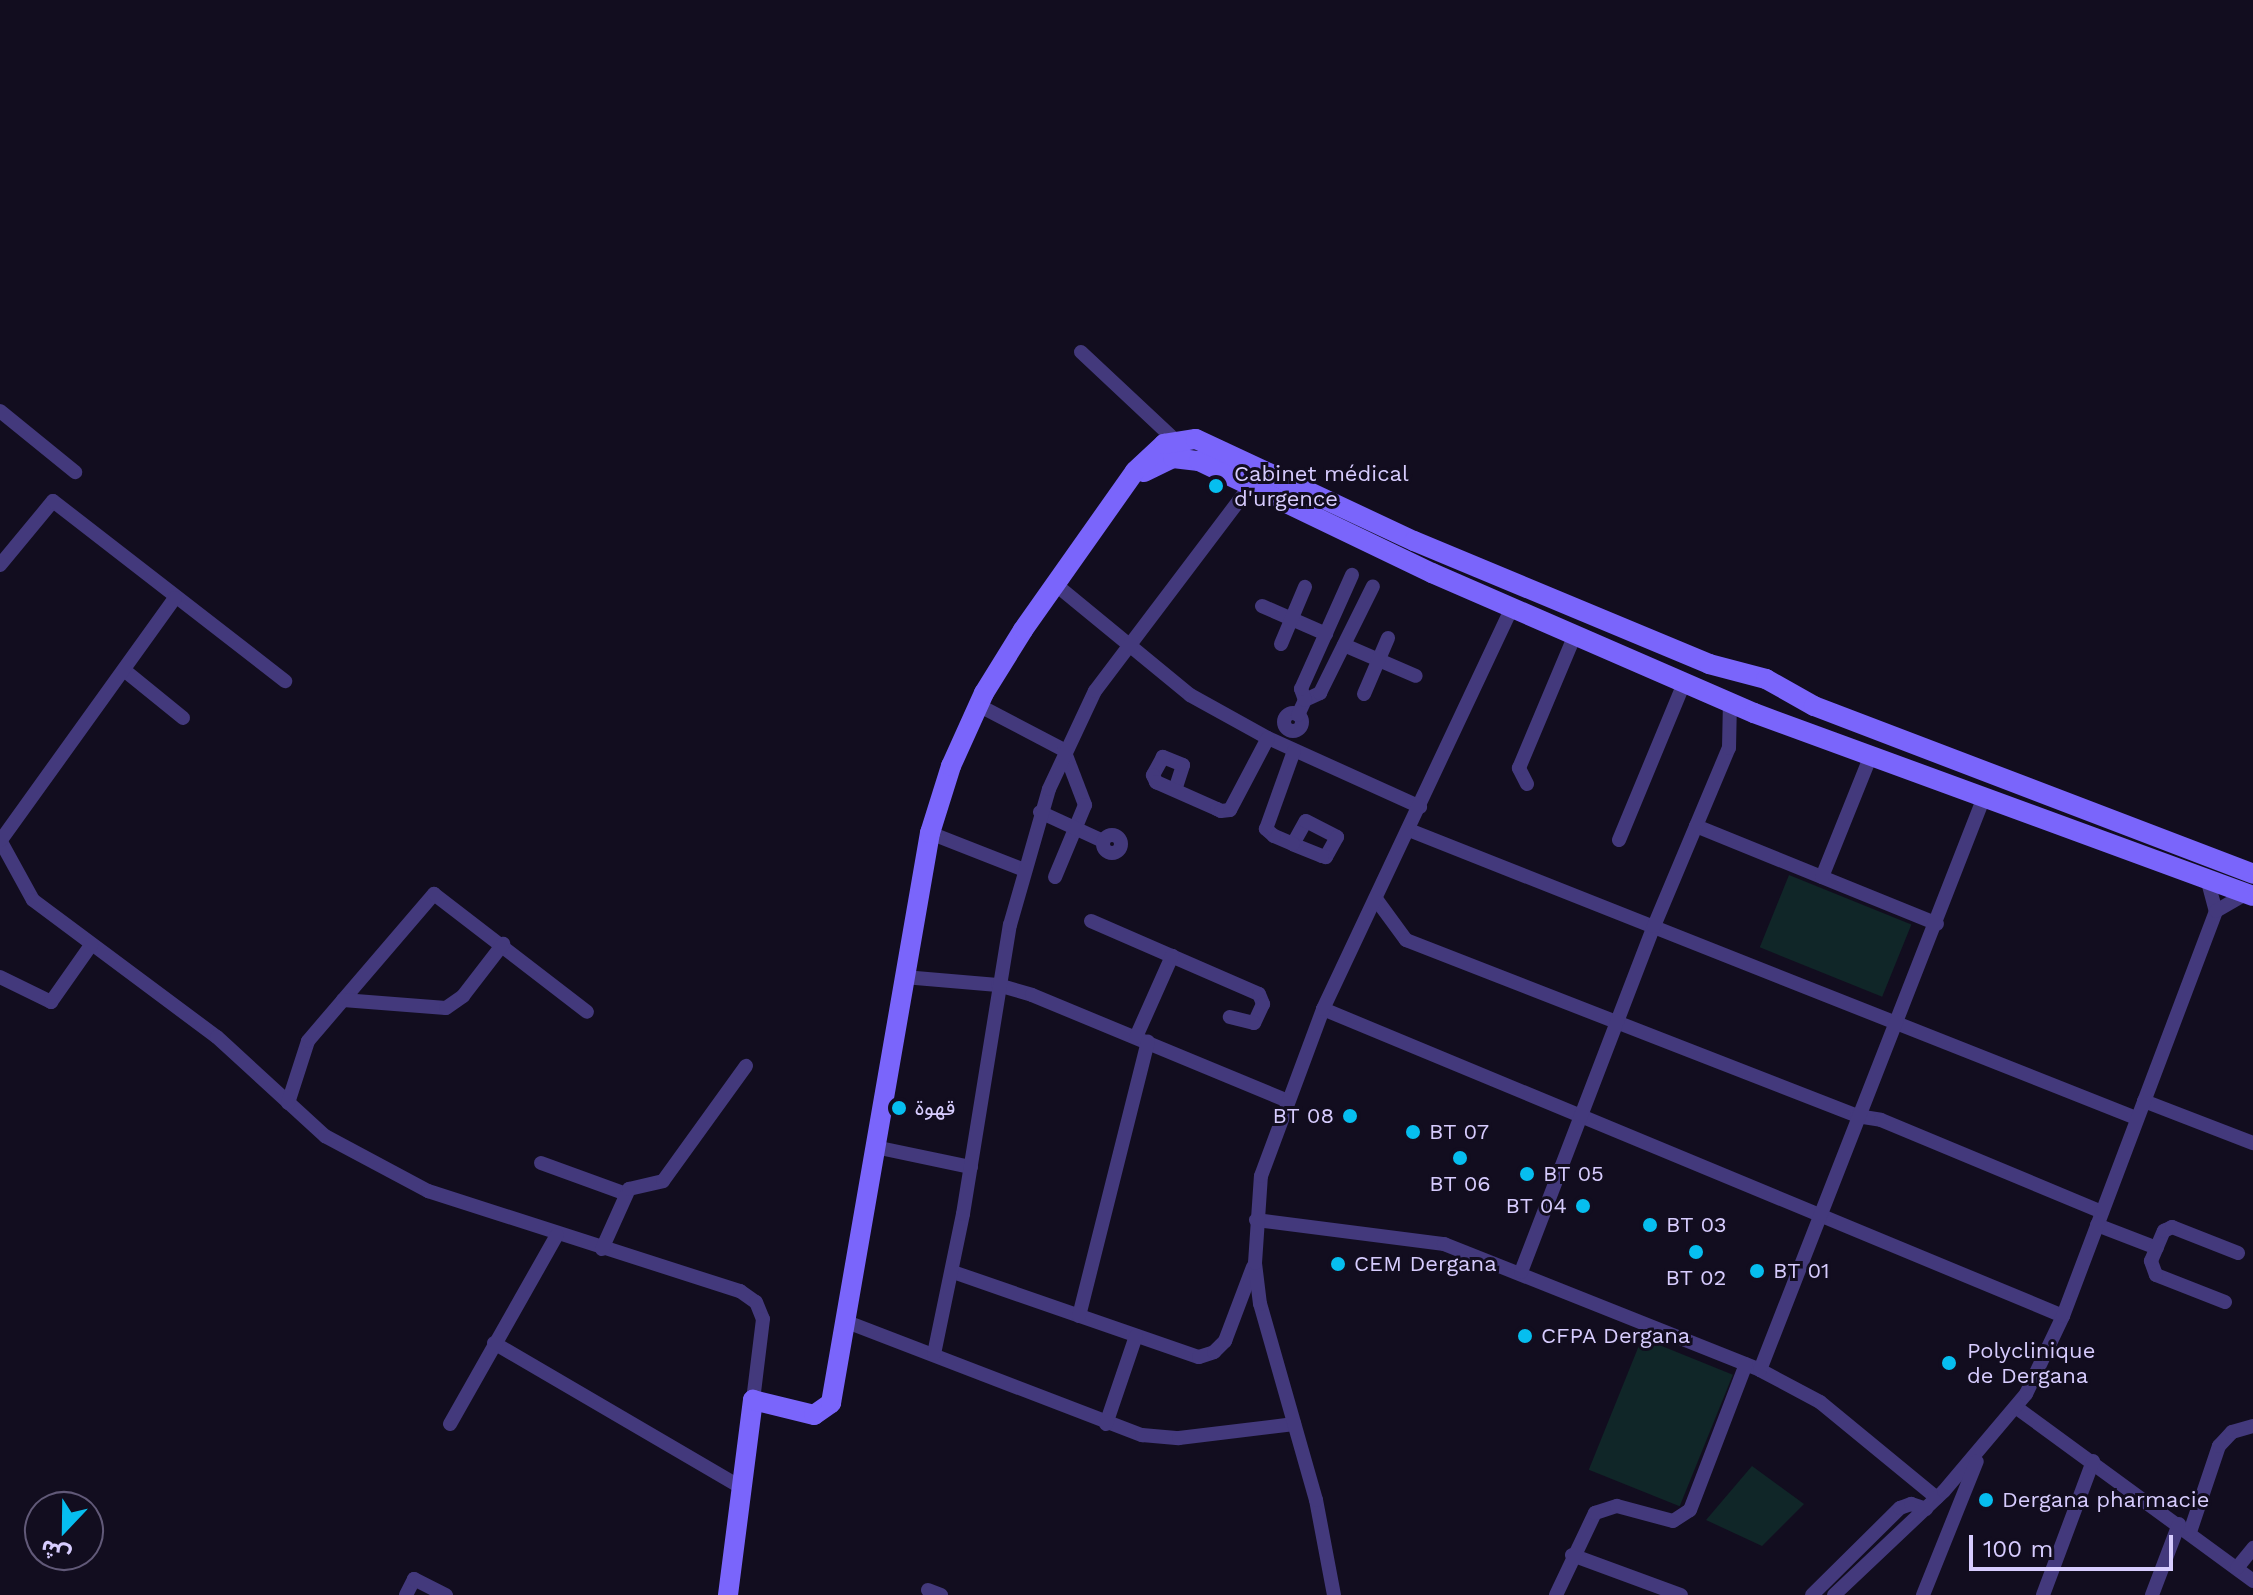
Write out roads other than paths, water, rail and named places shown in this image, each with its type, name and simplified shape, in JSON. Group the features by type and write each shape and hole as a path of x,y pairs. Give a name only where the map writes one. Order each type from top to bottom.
{"street":[{"path":"1081,352 1174,439"},
{"path":"0,411 75,472"},
{"path":"753,1400 814,1415 824,1412 831,1403 930,833 978,705 1055,584 1123,491 1149,456 1174,439 1196,439 1257,475 1512,608 1764,715 2208,882 2251,888"},
{"path":"1123,491 1157,463 1182,457 1257,475 1709,664 1775,684 1814,706 2251,888"},
{"path":"934,1354 953,1272 998,985 1022,869 1040,812 1064,750 1095,691 1257,475"},
{"path":"0,565 53,501 285,681"},
{"path":"1293,844 1271,834 1265,825 1288,748 1286,716 1298,715 1305,700 1301,689 1352,575"},
{"path":"1055,584 1190,695 1288,748 1420,807"},
{"path":"1305,700 1318,696 1373,586"},
{"path":"1281,644 1305,587"},
{"path":"175,598 0,840 33,900 217,1037 325,1136 379,1167 428,1191 557,1235 740,1291 756,1302 763,1319 728,1595"},
{"path":"1262,606 1326,634"},
{"path":"1334,1595 1321,1519 1269,1342 1255,1263 1256,1220 1266,1154 1323,1009 1512,608"},
{"path":"1527,784 1519,768 1575,635"},
{"path":"1364,694 1388,638"},
{"path":"1344,645 1416,676"},
{"path":"124,670 183,718"},
{"path":"1521,1272 1654,926 1731,741 1735,686 1746,673"},
{"path":"1619,840 1685,681"},
{"path":"1764,715 1772,703 1775,684"},
{"path":"978,705 1064,750 1084,799 1076,829 1055,877"},
{"path":"1175,790 1221,811 1234,808 1268,738"},
{"path":"1822,877 1871,755"},
{"path":"1556,1595 1587,1521 1606,1508 1628,1509 1666,1521 1686,1515 1818,1214 1937,924 1984,797"},
{"path":"1040,812 1103,841"},
{"path":"1696,826 1937,924"},
{"path":"1409,830 2136,1118"},
{"path":"930,833 1022,869"},
{"path":"2208,882 2216,911"},
{"path":"1834,1595 1932,1504 2017,1408 2063,1316 2216,911 2251,888"},
{"path":"288,1103 308,1041 434,894 503,944 587,1012"},
{"path":"1376,899 1406,940 1857,1116 1881,1120 2157,1248"},
{"path":"1091,921 1259,994 1263,1004 1254,1023 1230,1017"},
{"path":"343,1000 446,1008 463,996 503,944"},
{"path":"0,977 51,1002 91,945"},
{"path":"1079,1316 1142,1039 1172,956"},
{"path":"904,977 998,985 1142,1039 1286,1100"},
{"path":"1323,1009 2063,1316"},
{"path":"602,1249 629,1189 663,1181 746,1066"},
{"path":"2144,1101 2253,1143"},
{"path":"875,1147 971,1167"},
{"path":"541,1163 626,1194"},
{"path":"1256,1220 1422,1239 1521,1272 1753,1367 1820,1402 1932,1504"},
{"path":"2225,1302 2156,1275 2151,1265 2157,1248 2172,1227 2238,1253"},
{"path":"450,1424 557,1235"},
{"path":"953,1272 1191,1356 1214,1352 1225,1341 1255,1263"},
{"path":"847,1322 1106,1424 1142,1435 1179,1438 1294,1424"},
{"path":"1106,1424 1136,1336"},
{"path":"494,1343 740,1487"},
{"path":"2017,1408 2253,1581"},
{"path":"2152,1595 2219,1446 2232,1432 2253,1426"},
{"path":"1923,1595 1981,1450"},
{"path":"2043,1595 2093,1461"},
{"path":"1812,1595 1900,1508 1911,1504 1932,1504"},
{"path":"2237,1568 2253,1548"},
{"path":"1572,1555 1681,1595"},
{"path":"406,1595 414,1579 446,1595"}],"place":[{"name":"Cabinet médical d'urgence","path":"1216,486"},
{"name":"قهوة","path":"899,1108"},
{"name":"BT 08","path":"1350,1116"},
{"name":"BT 07","path":"1413,1132"},
{"name":"BT 06","path":"1460,1158"},
{"name":"BT 05","path":"1527,1174"},
{"name":"BT 04","path":"1583,1206"},
{"name":"BT 03","path":"1650,1225"},
{"name":"BT 02","path":"1696,1252"},
{"name":"CEM Dergana","path":"1338,1264"},
{"name":"BT 01","path":"1757,1271"},
{"name":"CFPA Dergana","path":"1525,1336"},
{"name":"Polyclinique de Dergana","path":"1949,1363"},
{"name":"Dergana pharmacie","path":"1986,1500"}]}
